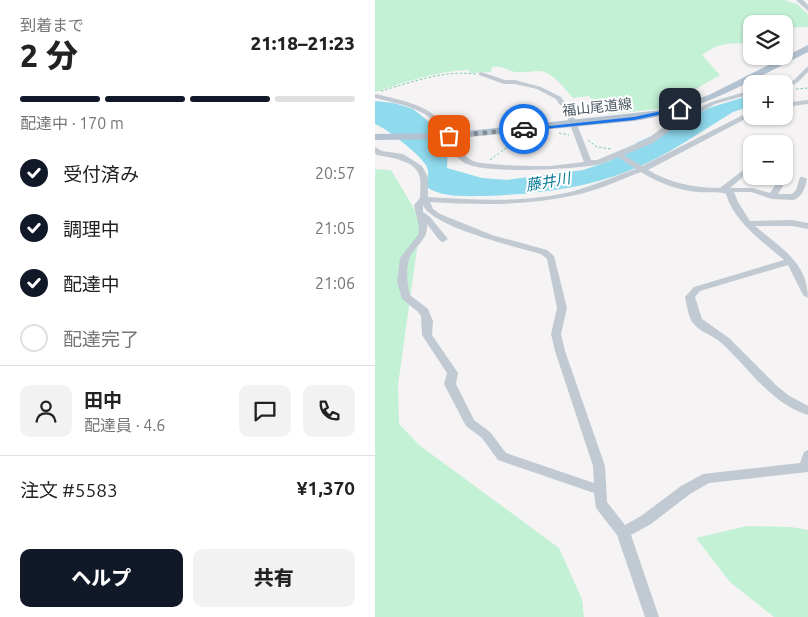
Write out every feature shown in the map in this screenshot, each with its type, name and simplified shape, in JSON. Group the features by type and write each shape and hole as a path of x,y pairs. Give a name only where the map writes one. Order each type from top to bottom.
{"main road":[{"name":"福山尾道線","path":"378,137 447,136 658,114 713,100 808,48"}],"street":[{"path":"799,0 808,9"},
{"path":"793,83 808,68"},
{"path":"481,74 504,82 515,82 539,88 559,98 574,124 588,162 597,163"},
{"path":"377,94 413,105 437,120 463,160 475,165 550,168 597,163 650,141 713,100 743,94"},
{"path":"793,104 808,102"},
{"path":"423,199 481,203 530,200 575,193 643,169 743,117"},
{"path":"375,150 380,153 399,156 419,168 424,177 423,199 429,210 437,216 489,237 544,252 551,258 562,308 556,334 559,351 599,466 601,504 623,532 652,617"},
{"path":"618,154 654,177 687,188 752,190 772,196 794,197 800,191 803,179"},
{"path":"375,158 394,159 399,156"},
{"path":"722,190 743,173"},
{"path":"772,196 779,185"},
{"path":"722,190 730,193 732,204 745,218 747,224 794,265 808,295"},
{"path":"423,199 418,205 423,227 422,235 405,258 402,282 405,297 425,311 429,322 427,335 453,373 450,384 470,423 486,435 502,456 600,490"},
{"path":"419,213 427,219 443,239"},
{"path":"747,224 793,223 808,226"},
{"path":"808,269 794,265 697,289 690,297 697,321 724,340 782,398 808,411"},
{"path":"623,532 640,526 695,483 707,478 807,463"}],"path":[{"path":"377,94 423,77 449,72 481,74"},
{"path":"553,132 579,136 597,147 630,149"},
{"path":"492,166 487,163 513,143 525,137"}],"green space":[{"path":"375,0 784,0 797,4 808,14 808,27 793,28 793,15 743,15 743,43 725,44 713,48 702,55 720,75 691,92 684,102 668,108 609,114 599,109 589,96 573,98 549,74 539,71 515,72 498,67 492,67 491,72 471,73 468,70 432,75 375,92"},
{"path":"375,169 391,170 421,220 398,385 399,424 419,445 559,548 582,599 584,617 375,617"},
{"path":"747,526 791,527 808,530 808,617 774,617 730,582 696,538"}],"water":[{"name":"藤井川","path":"743,97 743,109 733,112 670,151 631,170 578,186 523,194 486,196 447,195 433,191 427,187 428,169 422,160 394,136 375,124 375,101 394,103 413,109 433,125 448,146 447,168 482,178 507,180 583,170 610,161 638,142 676,126 709,108"}],"way so far":[{"path":"449,136 524,129"}],"route":[{"path":"524,129 634,118 680,109"}]}
